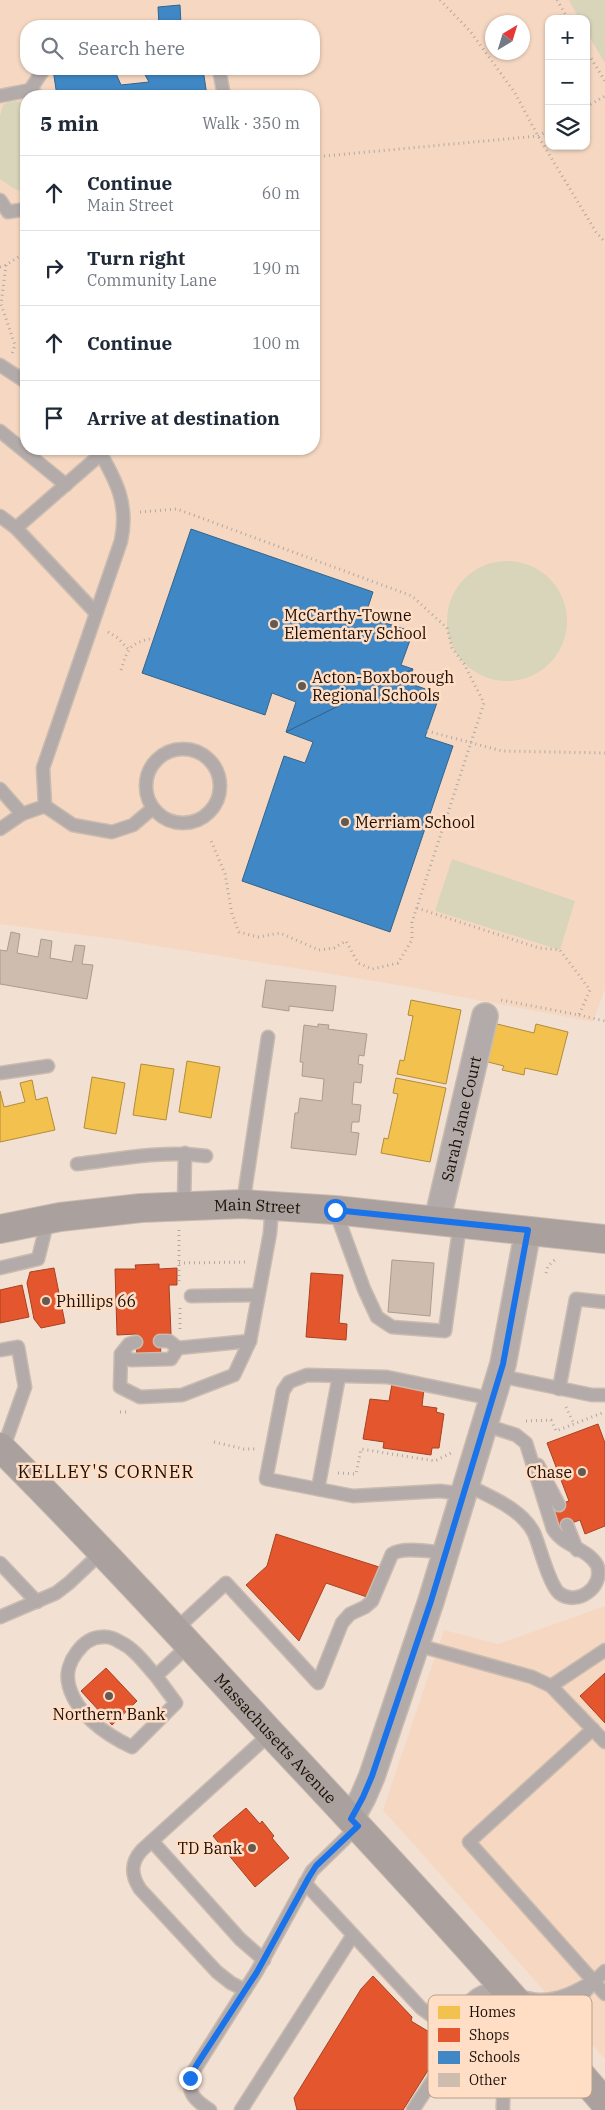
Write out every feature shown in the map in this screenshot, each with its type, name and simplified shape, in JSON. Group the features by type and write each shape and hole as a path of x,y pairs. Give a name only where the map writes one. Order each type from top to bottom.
{"main road":[{"name":"Main Street","path":"0,1228 120,1210 182,1213 243,1204 335,1210 605,1239"},
{"name":"Massachusetts Avenue","path":"1,1448 182,1637 512,1995"},
{"name":"Massachusetts Avenue","path":"592,2088 605,2103"}],"street":[{"name":"Sarah Jane Court","path":"448,1222 485,1016"},
{"path":"354,1822 372,1776 417,1644 496,1388 508,1342 528,1230"}],"lane":[{"path":"35,90 42,75"},
{"path":"220,75 223,90"},
{"path":"0,96 20,94"},
{"path":"0,200 8,212 20,210"},
{"path":"0,365 20,378"},
{"path":"0,431 20,447"},
{"path":"29,455 66,485"},
{"path":"16,528 66,485 96,455"},
{"path":"45,806 44,768 124,524 122,497 102,455"},
{"path":"0,516 16,528 96,612"},
{"path":"176,749 188,749 200,752 210,760 218,776 220,794 215,805 207,814 197,821 172,822 152,808 147,797 146,784 148,772 164,754 176,749"},
{"path":"0,789 22,814"},
{"path":"45,806 73,825 112,832 133,825 152,808"},
{"path":"0,829 22,814 45,806"},
{"path":"243,1204 268,1037"},
{"path":"0,1073 48,1066"},
{"path":"77,1164 164,1153 206,1156"},
{"path":"182,1213 185,1153"},
{"path":"136,1342 128,1344 121,1354 120,1387 140,1397 189,1393 234,1375 250,1341 270,1232 272,1205"},
{"path":"335,1210 364,1288 377,1317 392,1327 445,1331 448,1222"},
{"path":"0,1268 38,1259 48,1220"},
{"path":"183,1295 258,1295"},
{"path":"559,1388 576,1299 605,1302"},
{"path":"160,1341 250,1341"},
{"path":"121,1354 131,1360 171,1359 179,1342"},
{"path":"0,1350 18,1347 25,1387 1,1448"},
{"path":"530,1452 553,1529 560,1539 602,1567 598,1582 587,1595 570,1598 560,1593 553,1584 534,1534 523,1518 505,1505 465,1489 353,1496 266,1479 283,1391 289,1382 307,1376 387,1378 496,1388 559,1388 592,1395 605,1395"},
{"path":"318,1489 339,1376"},
{"path":"485,1425 520,1438 526,1443 560,1505"},
{"path":"567,1525 577,1550"},
{"path":"156,1676 182,1637 226,1583 318,1683 342,1623 350,1614 366,1607 372,1601 392,1554 395,1551 408,1550 446,1553"},
{"path":"0,1617 37,1602 62,1588 102,1552"},
{"path":"0,1563 37,1602"},
{"path":"102,1637 128,1646 156,1676 176,1703 132,1747 108,1734 88,1717 71,1692 67,1676 70,1665 79,1650 88,1642 102,1637"},
{"path":"417,1644 532,1677 551,1686 605,1742"},
{"path":"551,1686 605,1650"},
{"path":"593,1729 469,1842 605,1994"},
{"path":"245,1990 231,1983 217,1972 136,1883 132,1874 134,1860 142,1850 271,1734"},
{"path":"210,2110 192,2096 189,2084 196,2066 264,1960 316,1866 354,1822"},
{"path":"152,1841 240,1939 264,1960"},
{"path":"305,1884 428,2014"},
{"path":"241,2110 353,1934"},
{"path":"582,1995 605,1971"},
{"path":"569,1995 594,1981"},
{"path":"477,1995 490,1990 518,1995"},
{"path":"413,2110 428,2086"}],"path":[{"path":"440,0 470,31 515,93 538,136 596,232 605,242"},
{"path":"557,0 566,15"},
{"path":"590,57 605,81"},
{"path":"589,105 605,96"},
{"path":"320,156 538,136 545,132"},
{"path":"0,267 20,256"},
{"path":"6,265 1,304 15,345 12,354"},
{"path":"140,512 177,509 412,596 446,628 452,648 464,664 484,703 412,922 412,940 398,963 372,968 358,963 346,941 334,948 319,950 280,933 258,938 239,932 232,914 225,874 210,838"},
{"path":"107,631 118,638 128,649"},
{"path":"121,670 128,649 141,641 154,638"},
{"path":"428,731 502,751 605,753"},
{"path":"417,908 539,948 560,950 590,990 579,1015"},
{"path":"485,1016 502,1000 605,1021"},
{"path":"179,1342 183,1295 179,1263 182,1213"},
{"path":"543,1279 548,1266 559,1257"},
{"path":"179,1263 265,1262"},
{"path":"521,1421 551,1420 556,1431 604,1412"},
{"path":"214,1442 244,1448 264,1449"},
{"path":"336,1473 356,1474 361,1449 435,1461 451,1452 458,1454"}],"shaded area":[{"name":"Acton-Boxborough Regional Schools","path":"0,0 605,0 605,989 593,1022 404,986 121,940 0,924"},
{"path":"569,0 605,0 605,63 590,38 590,15 577,15"},
{"path":"9,102 20,103 20,191 0,179 0,116 3,105"},
{"path":"507,561 530,565 550,578 563,598 567,621 563,644 550,664 530,677 507,681 484,677 464,664 451,644 447,621 451,598 464,578 484,565"},
{"path":"452,859 575,901 560,950 435,911"},
{"path":"605,1606 605,2059 592,2044 592,1995 548,1995 383,1810 444,1630 498,1644"}],"building: Homes":[{"path":"411,1000 461,1010 446,1084 397,1074 400,1060 404,1061 413,1016 408,1015"},
{"path":"493,1023 534,1033 536,1024 568,1032 557,1075 525,1068 524,1075 502,1070 504,1066 484,1061"},
{"path":"187,1061 220,1067 211,1118 179,1112"},
{"path":"141,1064 174,1069 166,1120 133,1115"},
{"path":"92,1077 125,1083 116,1134 84,1128"},
{"path":"396,1078 446,1088 430,1162 381,1153 384,1138 388,1139 398,1094 393,1093"},
{"path":"32,1080 36,1100 47,1097 55,1130 0,1142 0,1091 4,1107 25,1102 20,1083"}],"building: Shops":[{"path":"159,1264 159,1269 177,1268 177,1285 169,1285 171,1334 160,1334 161,1358 137,1359 136,1334 117,1335 115,1269 136,1269 135,1265"},
{"name":"Phillips 66","path":"54,1268 65,1323 41,1328 34,1319 27,1283 30,1272"},
{"path":"311,1273 343,1275 339,1323 347,1324 346,1340 306,1337"},
{"name":"Phillips 66","path":"22,1285 29,1317 0,1323 0,1290"},
{"path":"392,1384 424,1389 422,1406 437,1408 436,1412 444,1414 439,1448 432,1448 431,1455 383,1448 384,1442 363,1439 370,1399 389,1401"},
{"name":"Chase","path":"598,1424 605,1443 605,1526 585,1534 580,1520 558,1528 550,1508 569,1501 547,1443"},
{"path":"276,1534 379,1567 367,1597 326,1583 299,1641 246,1585 267,1566"},
{"name":"Northern Bank","path":"106,1668 137,1701 112,1725 81,1691"},
{"path":"605,1673 605,1723 580,1696"},
{"name":"TD Bank","path":"246,1808 260,1824 262,1821 274,1836 272,1838 289,1858 255,1887 213,1836"},
{"path":"373,1976 412,2017 411,2021 428,2031 428,2070 403,2110 297,2110 294,2098 361,1989"}],"building: Schools":[{"path":"180,5 181,20 159,20 158,7"},
{"path":"54,75 117,75 121,85 149,82 145,75 204,75 206,90 56,90"},
{"name":"McCarthy-Towne Elementary School","path":"191,529 373,592 365,616 413,632 401,665 413,669 286,732 296,702 272,693 265,715 142,673"},
{"name":"Merriam School","path":"413,669 408,683 440,694 425,737 453,746 390,932 242,881 284,756 305,763 313,742 286,732"}],"building: Other":[{"path":"11,932 20,934 17,953 38,957 41,939 52,941 50,958 72,962 75,945 85,946 82,964 93,965 87,999 0,984 0,950 7,951"},
{"path":"266,980 336,986 333,1011 289,1006 289,1011 262,1007"},
{"path":"318,1024 329,1025 328,1029 367,1034 364,1056 359,1055 358,1064 363,1065 361,1083 354,1082 352,1104 361,1105 359,1122 352,1122 351,1132 359,1133 356,1155 291,1148 295,1113 298,1113 300,1098 322,1101 324,1079 302,1076 303,1062 300,1062 304,1025 318,1027"},
{"path":"392,1260 434,1263 430,1316 388,1312"}],"place":[{"name":"McCarthy-Towne Elementary School","path":"274,624"},
{"name":"Acton-Boxborough Regional Schools","path":"302,686"},
{"name":"Merriam School","path":"345,822"},
{"name":"Phillips 66","path":"46,1301"},
{"name":"Chase","path":"582,1472"},
{"name":"Northern Bank","path":"109,1696"},
{"name":"TD Bank","path":"252,1848"}],"district":[{"name":"KELLEY'S CORNER","path":"106,1471"}],"route":[{"path":"190,2078 192,2072 257,1972 316,1866 358,1826 351,1819 372,1776 417,1644 503,1364 528,1230 335,1210"}]}
